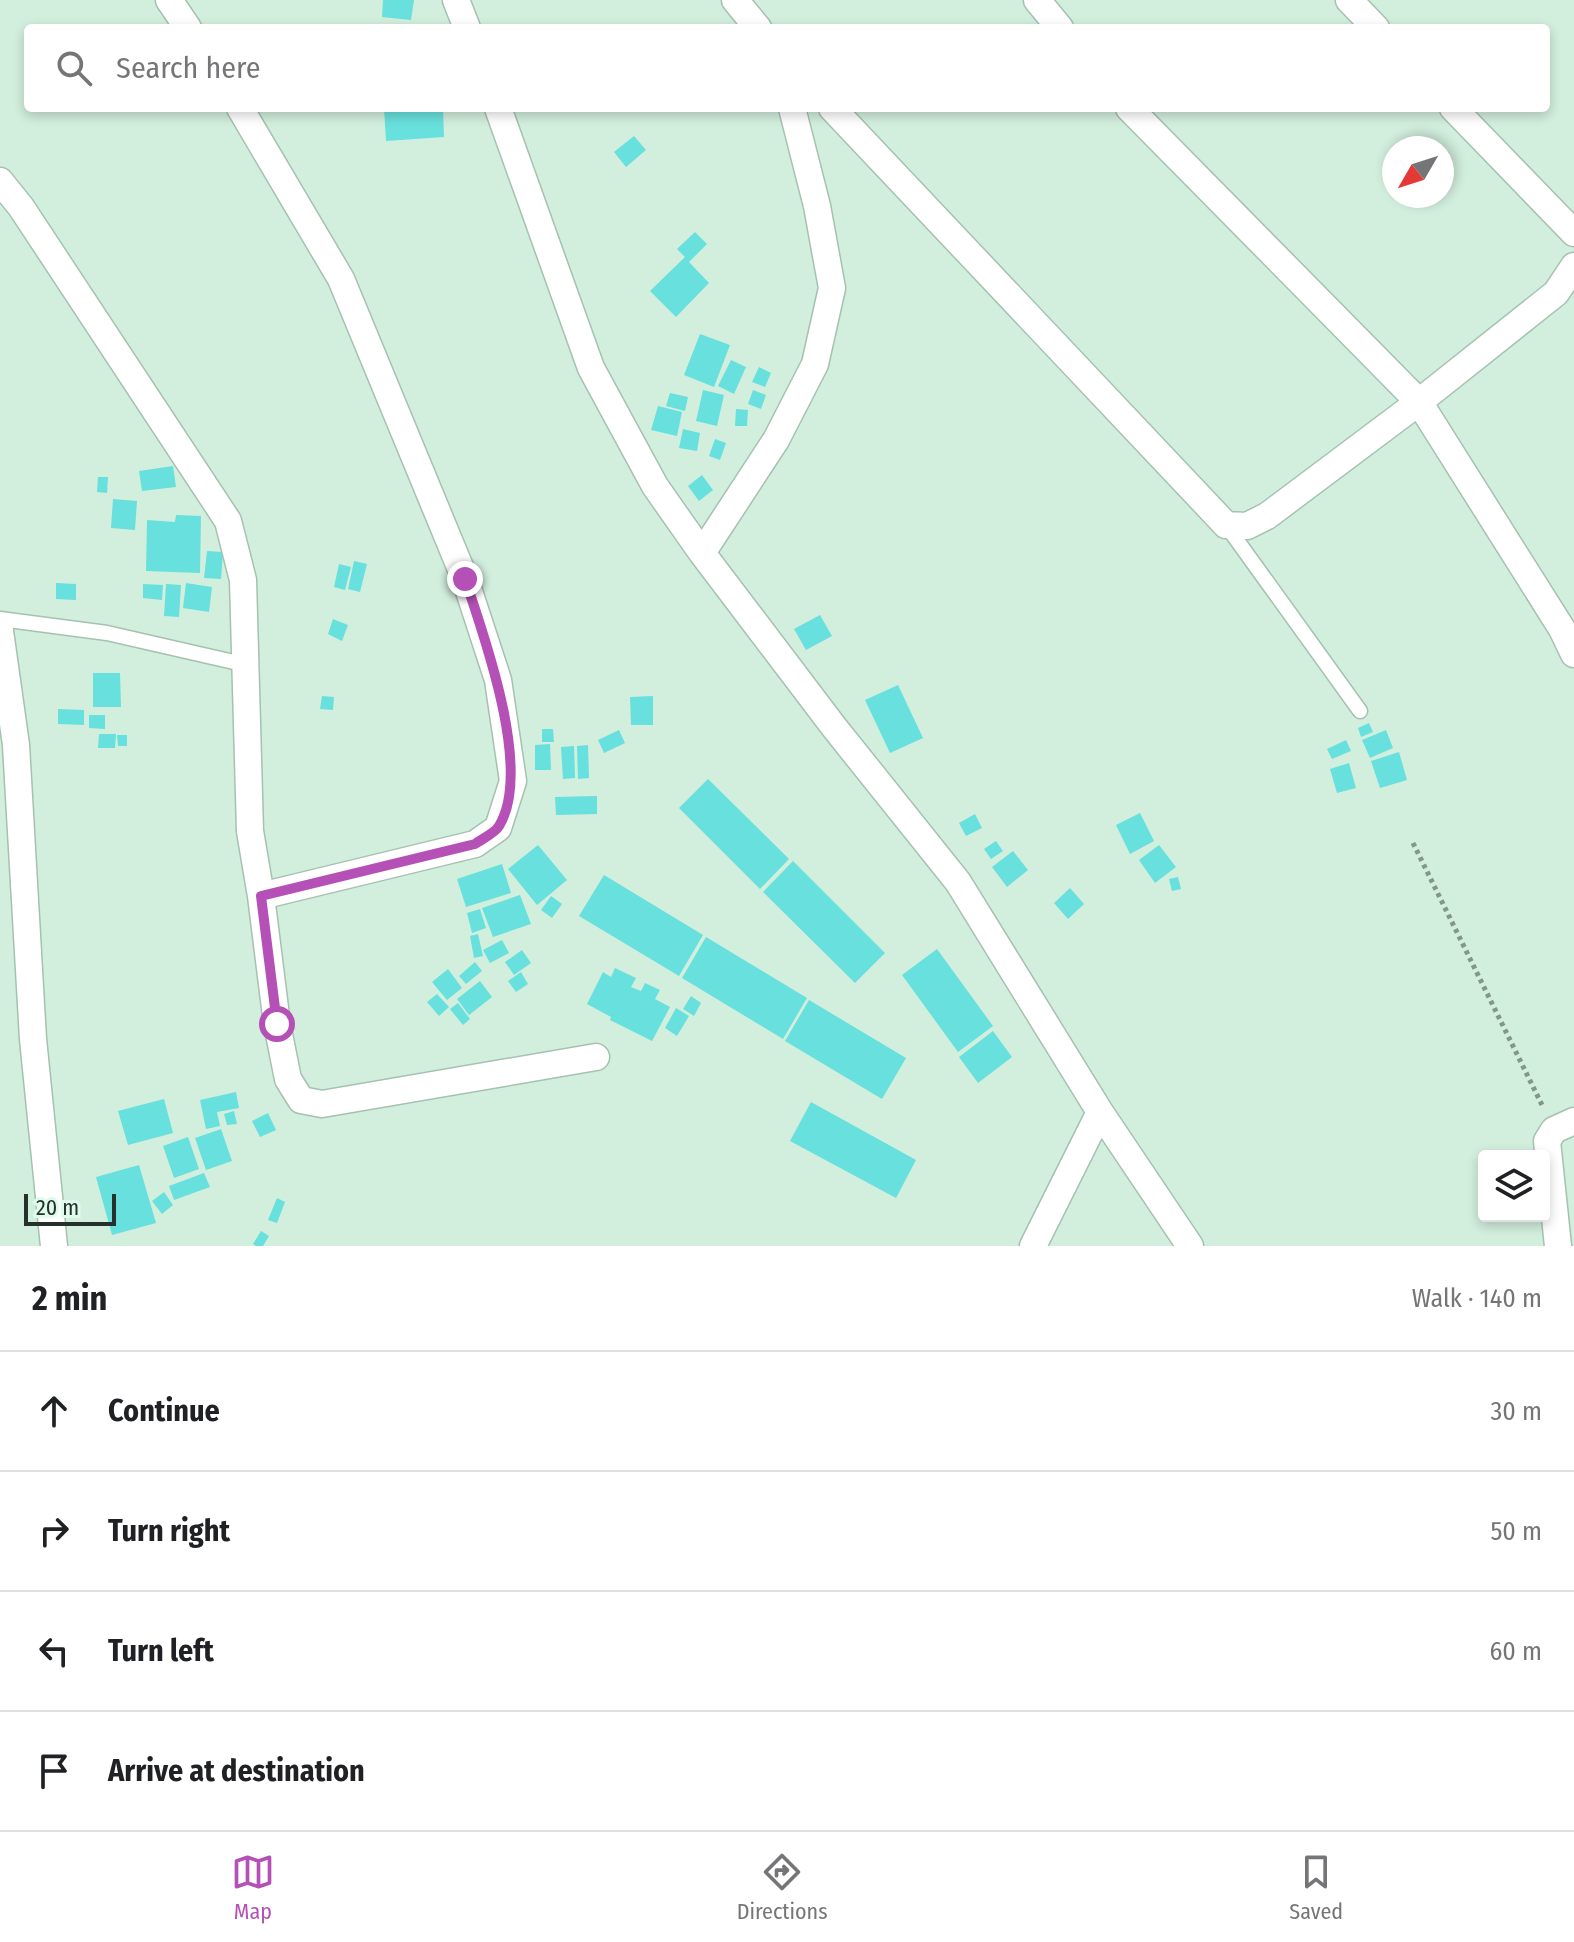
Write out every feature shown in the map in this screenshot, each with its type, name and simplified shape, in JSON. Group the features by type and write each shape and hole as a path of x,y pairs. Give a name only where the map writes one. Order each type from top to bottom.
{"street":[{"path":"169,0 185,24"},
{"path":"456,0 465,24"},
{"path":"735,0 755,24"},
{"path":"1037,0 1057,24"},
{"path":"1355,1 1373,24"},
{"path":"242,112 341,279 465,579 498,680 513,781 498,828 475,844 261,896"},
{"path":"499,112 591,368 655,486 834,727 958,882 1100,1112 1190,1246"},
{"path":"702,553 776,440 815,364 832,288 817,206 793,112"},
{"path":"836,112 1226,525 1247,526 1267,516 1419,402 1556,293 1574,266"},
{"path":"1133,112 1419,402 1562,629 1574,654"},
{"path":"1457,112 1574,233"},
{"path":"0,181 30,220 228,521 243,580 250,831 277,1024 288,1079 301,1100 322,1104 596,1057"},
{"path":"0,631 16,745 33,1039 54,1246"},
{"path":"1033,1246 1100,1112"},
{"path":"1558,1246 1547,1141 1564,1125"}],"lane":[{"path":"1226,525 1360,711"},
{"path":"0,619 107,633 247,665"}],"path":[{"path":"1413,843 1564,1125"}],"building":[{"path":"383,0 414,0 411,20 382,17"},
{"path":"384,112 443,112 444,137 386,141"},
{"path":"634,136 646,150 626,167 614,152"},
{"path":"695,232 707,244 689,262 709,283 676,317 650,291 685,257 677,249"},
{"path":"700,334 730,345 714,387 684,375"},
{"path":"731,360 746,367 734,394 718,386"},
{"path":"759,367 771,373 765,387 752,382"},
{"path":"703,390 724,395 717,426 696,421"},
{"path":"753,390 766,395 761,409 748,404"},
{"path":"670,393 688,397 685,411 666,406"},
{"path":"658,406 682,412 677,436 651,430"},
{"path":"736,409 748,410 747,426 735,426"},
{"path":"683,429 700,433 697,451 679,448"},
{"path":"715,439 726,443 720,460 709,456"},
{"path":"173,466 176,487 142,491 139,471"},
{"path":"702,475 713,490 699,501 688,486"},
{"path":"98,477 108,477 107,493 97,492"},
{"path":"113,499 137,501 135,530 111,528"},
{"path":"176,515 201,516 200,573 146,571 147,520 175,522"},
{"path":"207,551 223,552 221,579 204,578"},
{"path":"354,561 367,564 360,592 348,589"},
{"path":"339,564 351,567 345,590 334,587"},
{"path":"56,583 76,584 76,600 56,599"},
{"path":"186,583 212,587 209,612 183,608"},
{"path":"143,584 163,585 162,600 143,598"},
{"path":"166,584 181,585 179,617 164,616"},
{"path":"820,615 832,636 806,650 794,629"},
{"path":"333,619 348,625 342,641 328,634"},
{"path":"93,673 120,673 121,707 93,707"},
{"path":"898,685 923,738 890,753 865,700"},
{"path":"322,696 334,697 333,710 320,709"},
{"path":"653,696 653,725 631,725 630,697"},
{"path":"58,709 84,710 84,725 58,724"},
{"path":"89,715 105,715 105,729 89,728"},
{"path":"1369,723 1373,732 1361,737 1358,728"},
{"path":"542,729 553,729 554,742 542,742"},
{"path":"619,730 625,743 604,753 598,740"},
{"path":"1386,730 1393,748 1370,758 1362,740"},
{"path":"99,734 116,734 115,748 98,748"},
{"path":"117,735 127,735 127,746 118,746"},
{"path":"1346,740 1351,751 1332,759 1327,749"},
{"path":"550,744 551,770 535,770 535,745"},
{"path":"588,745 589,778 578,779 577,746"},
{"path":"574,746 575,778 563,779 561,747"},
{"path":"1399,752 1407,780 1380,788 1371,761"},
{"path":"1349,763 1356,788 1337,793 1330,769"},
{"path":"708,779 789,859 760,889 679,808"},
{"path":"597,796 597,814 556,815 555,797"},
{"path":"1140,813 1154,841 1130,854 1116,825"},
{"path":"975,814 982,828 966,836 959,823"},
{"path":"996,841 1003,851 991,859 984,849"},
{"path":"538,845 567,880 537,905 508,869"},
{"path":"1159,845 1176,867 1155,883 1139,860"},
{"path":"1013,851 1028,870 1007,887 992,867"},
{"path":"793,861 885,953 855,983 763,892"},
{"path":"502,864 511,893 466,907 457,879"},
{"path":"604,875 703,935 679,976 579,916"},
{"path":"1178,877 1181,889 1172,891 1169,879"},
{"path":"1070,888 1084,904 1068,919 1054,903"},
{"path":"520,895 531,924 493,937 482,908"},
{"path":"551,896 562,904 552,918 541,910"},
{"path":"480,909 486,928 472,933 467,913"},
{"path":"478,934 483,956 474,958 470,936"},
{"path":"706,937 807,998 783,1039 682,978"},
{"path":"502,940 509,953 490,963 483,950"},
{"path":"937,949 993,1026 958,1052 902,975"},
{"path":"522,950 531,963 514,975 505,962"},
{"path":"475,962 482,971 466,984 459,976"},
{"path":"615,968 636,978 631,987 641,991 645,983 660,990 655,999 670,1007 652,1041 610,1020 611,1017 587,1004 603,972 611,977"},
{"path":"448,969 462,988 447,1000 432,982"},
{"path":"521,972 528,984 516,992 508,981"},
{"path":"480,981 492,997 469,1015 457,999"},
{"path":"437,994 449,1007 439,1016 427,1002"},
{"path":"691,996 701,1003 694,1016 683,1009"},
{"path":"809,1000 906,1058 882,1099 785,1041"},
{"path":"458,1003 470,1019 463,1025 450,1009"},
{"path":"676,1008 689,1016 677,1036 665,1028"},
{"path":"993,1031 1012,1057 978,1083 959,1057"},
{"path":"236,1092 239,1108 217,1112 220,1126 206,1129 200,1100"},
{"path":"164,1099 173,1133 128,1145 118,1111"},
{"path":"811,1102 916,1160 896,1198 790,1141"},
{"path":"234,1111 237,1124 227,1125 224,1114"},
{"path":"268,1113 276,1130 260,1137 252,1121"},
{"path":"221,1129 232,1161 206,1170 195,1138"},
{"path":"188,1137 199,1169 174,1178 163,1146"},
{"path":"139,1165 156,1223 112,1235 96,1177"},
{"path":"204,1173 210,1187 174,1200 169,1186"},
{"path":"164,1192 173,1205 162,1214 152,1201"},
{"path":"277,1198 285,1202 277,1223 268,1220"},
{"path":"261,1231 269,1236 263,1246 256,1246 253,1244"}],"route":[{"path":"277,1024 261,896 475,844 498,828 513,781 498,680 465,579"}]}
